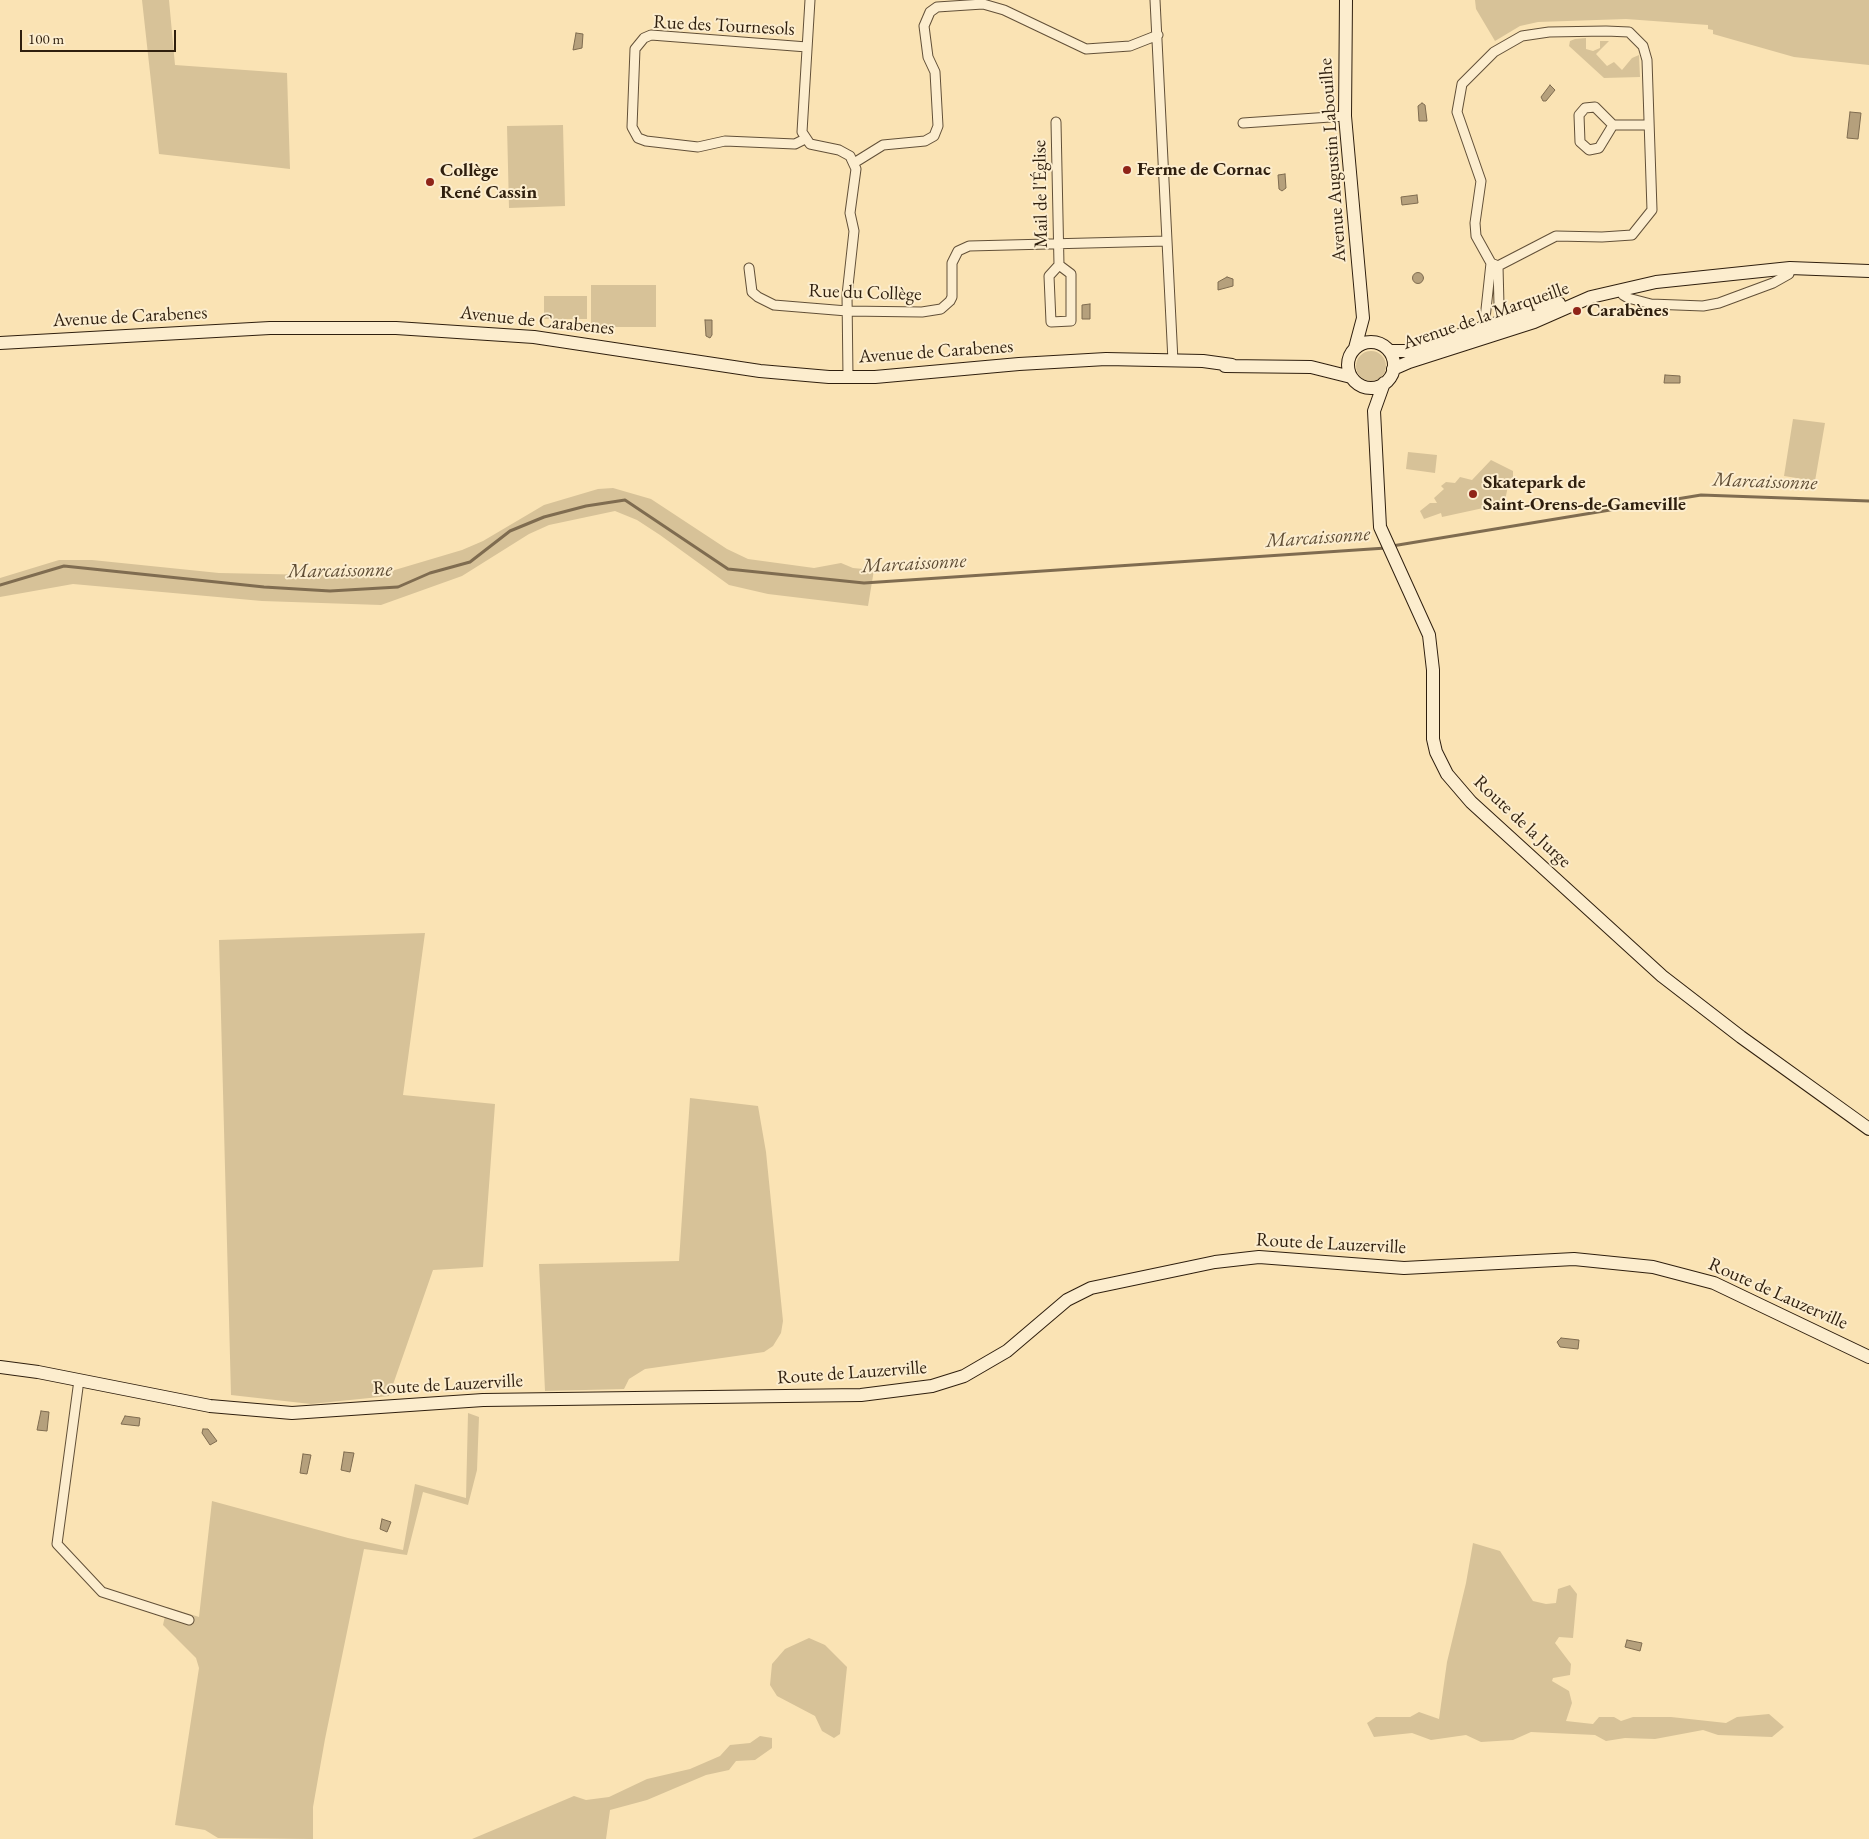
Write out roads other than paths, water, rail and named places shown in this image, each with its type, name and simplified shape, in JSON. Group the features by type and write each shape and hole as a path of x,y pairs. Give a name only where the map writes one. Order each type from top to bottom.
{"street":[{"path":"810,0 801,125 805,139 817,147 839,150 850,156 854,163 856,177 850,213 854,231 847,311 848,377"},
{"path":"1156,0 1173,361"},
{"name":"Avenue Augustin Labouilhe","path":"1346,0 1345,116 1363,318 1353,351"},
{"path":"854,163 883,146 925,141 934,136 938,126 935,72 928,57 924,26 930,12 937,7 983,4 1004,10 1086,49 1130,46 1158,35"},
{"path":"1495,264 1556,236 1602,237 1632,234 1652,210 1647,60 1643,46 1629,32 1549,32 1522,36 1494,52 1462,84 1456,112 1481,181 1475,223 1476,236 1495,264 1502,326"},
{"name":"Rue des Tournesols","path":"805,139 795,144 725,141 698,147 646,141 638,138 632,127 635,49 644,38 651,35 807,47"},
{"path":"1613,126 1599,148 1589,150 1580,142 1579,116 1585,108 1595,107 1613,126 1648,125"},
{"path":"1243,123 1345,116"},
{"name":"Mail de l'Église","path":"1056,122 1059,265 1049,276 1051,322 1071,321 1071,274 1059,265"},
{"name":"Rue du Collège","path":"749,268 752,292 765,302 847,311 922,312 941,309 952,297 952,263 954,257 963,248 969,246 1058,242 1167,241"},
{"path":"1484,328 1495,264"},
{"path":"1621,290 1623,295 1628,298 1652,304 1703,306 1719,303 1778,281 1789,274 1790,268"},
{"name":"Avenue de la Marqueille","path":"1384,347 1407,351 1484,328 1534,322 1591,297 1665,281 1790,268 1869,271"},
{"name":"Avenue Augustin Labouilhe","path":"1363,318 1384,347"},
{"name":"Avenue de la Marqueille","path":"1393,369 1502,326"},
{"name":"Avenue de Carabenes","path":"0,343 270,328 433,329 529,336 760,371 848,377 1106,359 1204,361 1232,365"},
{"path":"1370,342 1384,347 1393,360 1393,369 1384,383 1377,386 1356,381 1348,365 1353,351 1370,342"},
{"name":"Avenue de Carabenes","path":"1068,362 1106,366 1204,367 1232,365 1311,367 1335,362 1353,351"},
{"name":"Avenue de Carabenes","path":"1311,367 1356,381"},
{"name":"Route de la Jurge","path":"1356,381 1374,410"},
{"name":"Route de la Jurge","path":"1384,383 1374,410 1378,512 1384,536 1429,635 1433,670 1433,739 1440,762 1457,787 1662,976 1869,1130"},
{"name":"Route de Lauzerville","path":"0,1367 79,1380 210,1406 292,1413 464,1401 861,1395 932,1386 964,1376 994,1361 1053,1311 1085,1291 1215,1262 1259,1257 1404,1268 1574,1259 1654,1267 1714,1283 1869,1357"},
{"path":"79,1380 57,1544 102,1592 189,1620"}],"waterway":[{"name":"Marcaissonne","path":"1392,546 1701,495 1869,501"},
{"name":"Marcaissonne","path":"0,585 64,566 264,587 330,591 398,587 430,573 470,562 510,531 544,517 586,506 625,500 728,569 864,583 1386,548"}],"place":[{"name":"Ferme de Cornac","path":"1127,170"},
{"name":"Collège René Cassin","path":"430,182"},
{"name":"Carabènes","path":"1577,311"},
{"name":"Skatepark de Saint-Orens-de-Gameville","path":"1473,494"}]}
